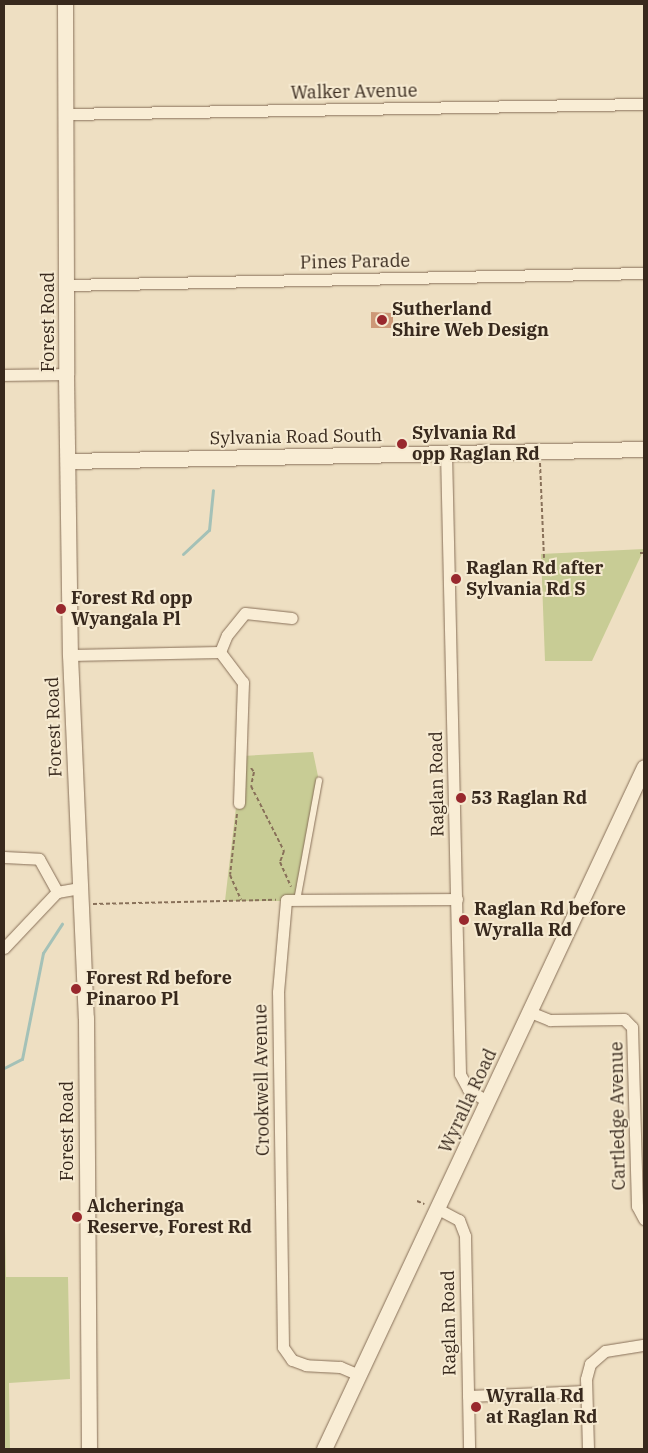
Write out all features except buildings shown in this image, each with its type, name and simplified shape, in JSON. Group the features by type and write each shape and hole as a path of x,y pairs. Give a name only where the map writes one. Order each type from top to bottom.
{"street":[{"name":"Forest Road","path":"65,4 66,374 70,655 82,904 89,1449"},
{"name":"Walker Avenue","path":"65,114 644,104"},
{"name":"Pines Parade","path":"67,286 644,273"},
{"path":"4,375 66,374"},
{"name":"Sylvania Road South","path":"68,461 644,449"},
{"name":"Raglan Road","path":"446,452 460,1074 468,1089 488,1102"},
{"path":"220,652 227,635 245,613 292,618"},
{"path":"70,655 220,652"},
{"path":"220,652 243,682 239,803"},
{"name":"Wyralla Road","path":"324,1449 644,767"},
{"path":"4,857 39,860 57,892"},
{"path":"4,948 57,892 80,888"},
{"path":"291,901 457,899"},
{"name":"Crookwell Avenue","path":"291,901 278,992 283,1347 292,1360 306,1365 327,1364 359,1375"},
{"name":"Cartledge Avenue","path":"530,1012 550,1020 624,1019 632,1027 637,1206 644,1219"},
{"name":"Raglan Road","path":"438,1209 458,1220 465,1236 469,1449"},
{"path":"588,1449 586,1391 590,1364 605,1351 643,1345"},
{"path":"468,1396 586,1391"}],"lane":[{"path":"291,901 319,781"}],"path":[{"path":"540,463 544,558"},
{"path":"82,904 241,900 291,901 280,862 284,850 255,798 251,786 254,772 242,756"},
{"path":"239,803 230,876 241,900"}],"green space":[{"path":"644,549 592,661 545,661 541,554"},
{"path":"313,752 319,781 297,901 225,901 242,756"},
{"path":"4,1179 6,1277 68,1277 70,1379 9,1383 10,1449 4,1449"}],"waterway":[{"path":"183,554 209,530 213,490"},
{"path":"4,1068 22,1059 43,953 62,924"}],"place":[{"name":"Sutherland Shire Web Design","path":"382,320"},
{"name":"Sylvania Rd opp Raglan Rd","path":"402,444"},
{"name":"Raglan Rd after Sylvania Rd S","path":"456,579"},
{"name":"Forest Rd opp Wyangala Pl","path":"61,609"},
{"name":"53 Raglan Rd","path":"461,798"},
{"name":"Raglan Rd before Wyralla Rd","path":"464,920"},
{"name":"Forest Rd before Pinaroo Pl","path":"76,989"},
{"name":"Alcheringa Reserve, Forest Rd","path":"77,1217"},
{"name":"Wyralla Rd at Raglan Rd","path":"476,1407"}]}
